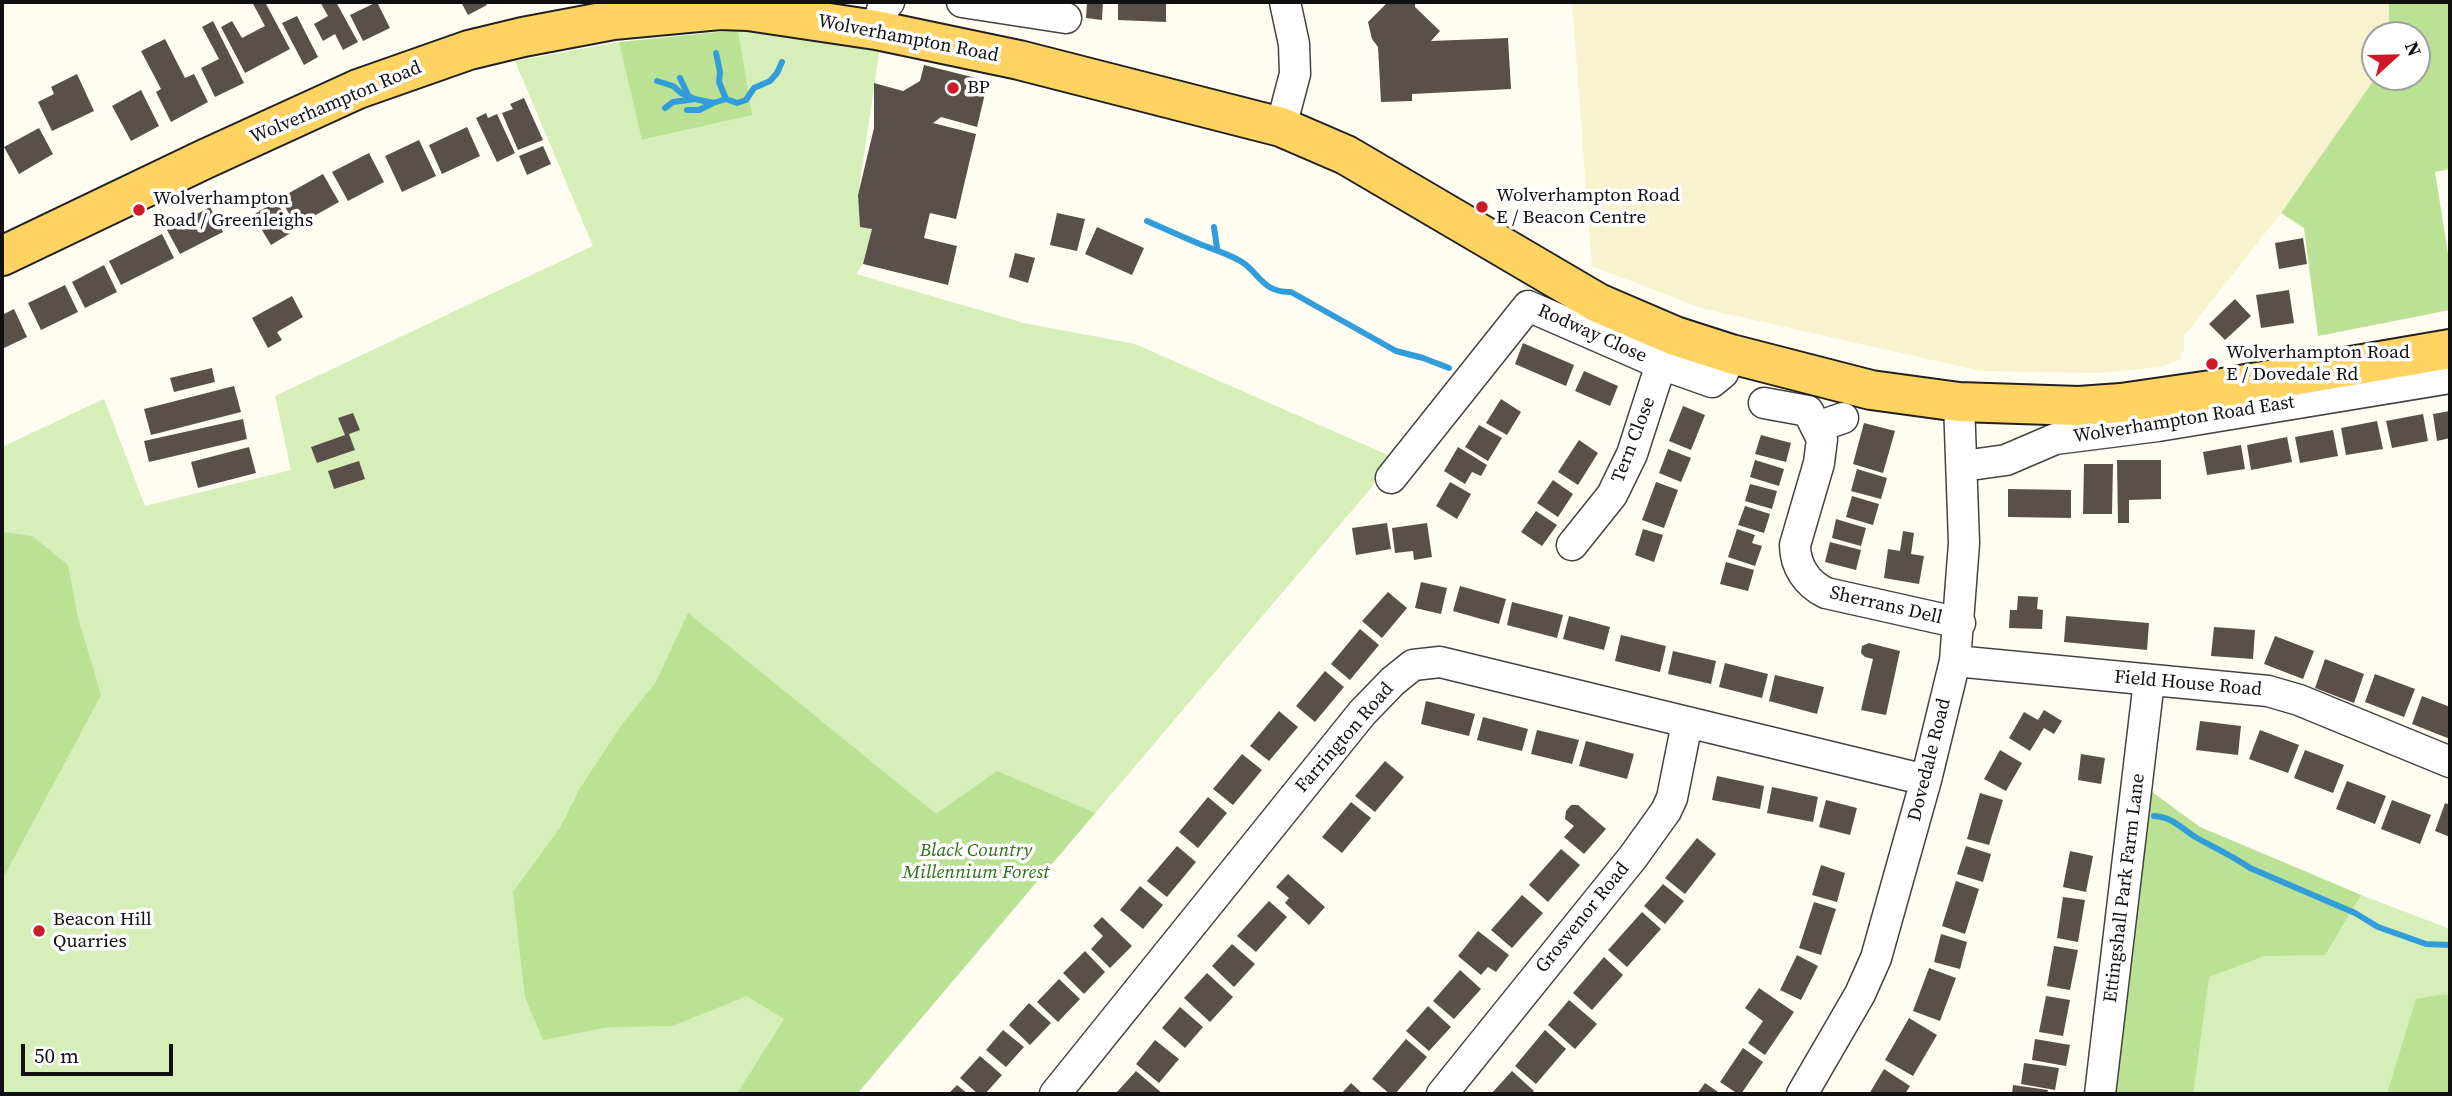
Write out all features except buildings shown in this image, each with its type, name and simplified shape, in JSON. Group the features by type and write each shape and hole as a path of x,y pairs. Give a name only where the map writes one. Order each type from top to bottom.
{"main road":[{"name":"Wolverhampton Road","path":"2,256 358,89 469,50 610,11 720,10 749,6 882,16 1020,60 1281,127 1346,155 1598,303 1668,350"},
{"name":"Wolverhampton Road East","path":"1668,350 1731,354 1871,390 1959,402 2036,407 2121,403 2450,349"}],"street":[{"path":"962,2 1066,18"},
{"path":"1281,127 1295,74 1294,44 1285,2"},
{"name":"Rodway Close","path":"1391,478 1528,306 1668,350"},
{"name":"Tern Close","path":"1572,545 1612,495 1632,454 1668,350"},
{"name":"Wolverhampton Road East","path":"1963,466 2006,460 2055,439 2158,426 2450,378"},
{"name":"Dovedale Road","path":"1802,1094 1860,994 1876,958 1926,780 1955,662 1964,543 1959,402"},
{"name":"Sherrans Dell","path":"1764,403 1808,411 1830,422 1822,439 1819,463 1795,545 1795,555 1807,579 1815,588 1826,593 1960,623"},
{"name":"Field House Road","path":"1955,662 2268,691 2299,700 2450,762"},
{"name":"Farrington Road","path":"1055,1094 1362,713 1413,665 1440,663 1926,780"},
{"name":"Ettingshall Park Farm Lane","path":"2100,1094 2150,681"},
{"name":"Grosvenor Road","path":"1442,1094 1633,857 1666,811 1672,798 1687,723"}],"shaded area":[{"path":"1572,2 2389,2 2389,21 2361,21 2361,91 2366,91 2281,213 2184,336 2181,359 2161,367 2099,373 1981,371 1701,308 1592,266"}],"green space":[{"path":"2389,2 2450,2 2450,169 2435,172 2450,266 2450,310 2318,336 2304,228 2281,213 2366,91 2431,91 2431,21 2389,21"},
{"name":"Black Country Millennium Forest","path":"738,30 880,47 858,195 860,226 872,229 863,264 856,274 1024,323 1135,344 1390,456 1371,488 857,1094 2,1094 2,447 104,399 145,506 291,470 275,396 593,246 515,61 619,42 643,140 751,115"},
{"path":"738,30 752,115 642,140 619,42"},
{"path":"2,532 32,536 68,565 78,618 101,695 2,880"},
{"name":"Black Country Millennium Forest","path":"688,613 936,814 997,771 1095,813 857,1094 737,1094 784,1019 747,996 672,1026 608,1027 543,1040 525,997 513,892 560,828 579,790 621,726 656,682"},
{"path":"2152,792 2200,827 2361,895 2450,929 2450,1094 2114,1094"},
{"path":"2152,792 2200,827 2361,895 2325,955 2264,956 2209,977 2193,1094 2114,1094 2143,842"},
{"path":"2446,994 2450,999 2450,1094 2387,1094 2416,999"}],"waterway":[{"path":"716,53 719,82 726,99"},
{"path":"657,81 673,86 695,99 713,103 726,99 737,103 746,100 754,88 770,81 782,62"},
{"path":"680,78 688,95"},
{"path":"665,108 673,102 695,99"},
{"path":"687,110 699,110 713,103"},
{"path":"1147,221 1237,259 1268,286 1291,292 1396,351 1449,368"},
{"path":"1214,227 1217,248"},
{"path":"2154,816 2172,821 2250,868 2355,913 2378,927 2426,944 2450,945"}],"place":[{"name":"BP","path":"953,88"},
{"name":"Wolverhampton Road E / Beacon Centre","path":"1482,207"},
{"name":"Wolverhampton Road / Greenleighs","path":"139,210"},
{"name":"Wolverhampton Road E / Dovedale Rd","path":"2212,364"},
{"name":"Beacon Hill Quarries","path":"39,931"}]}
